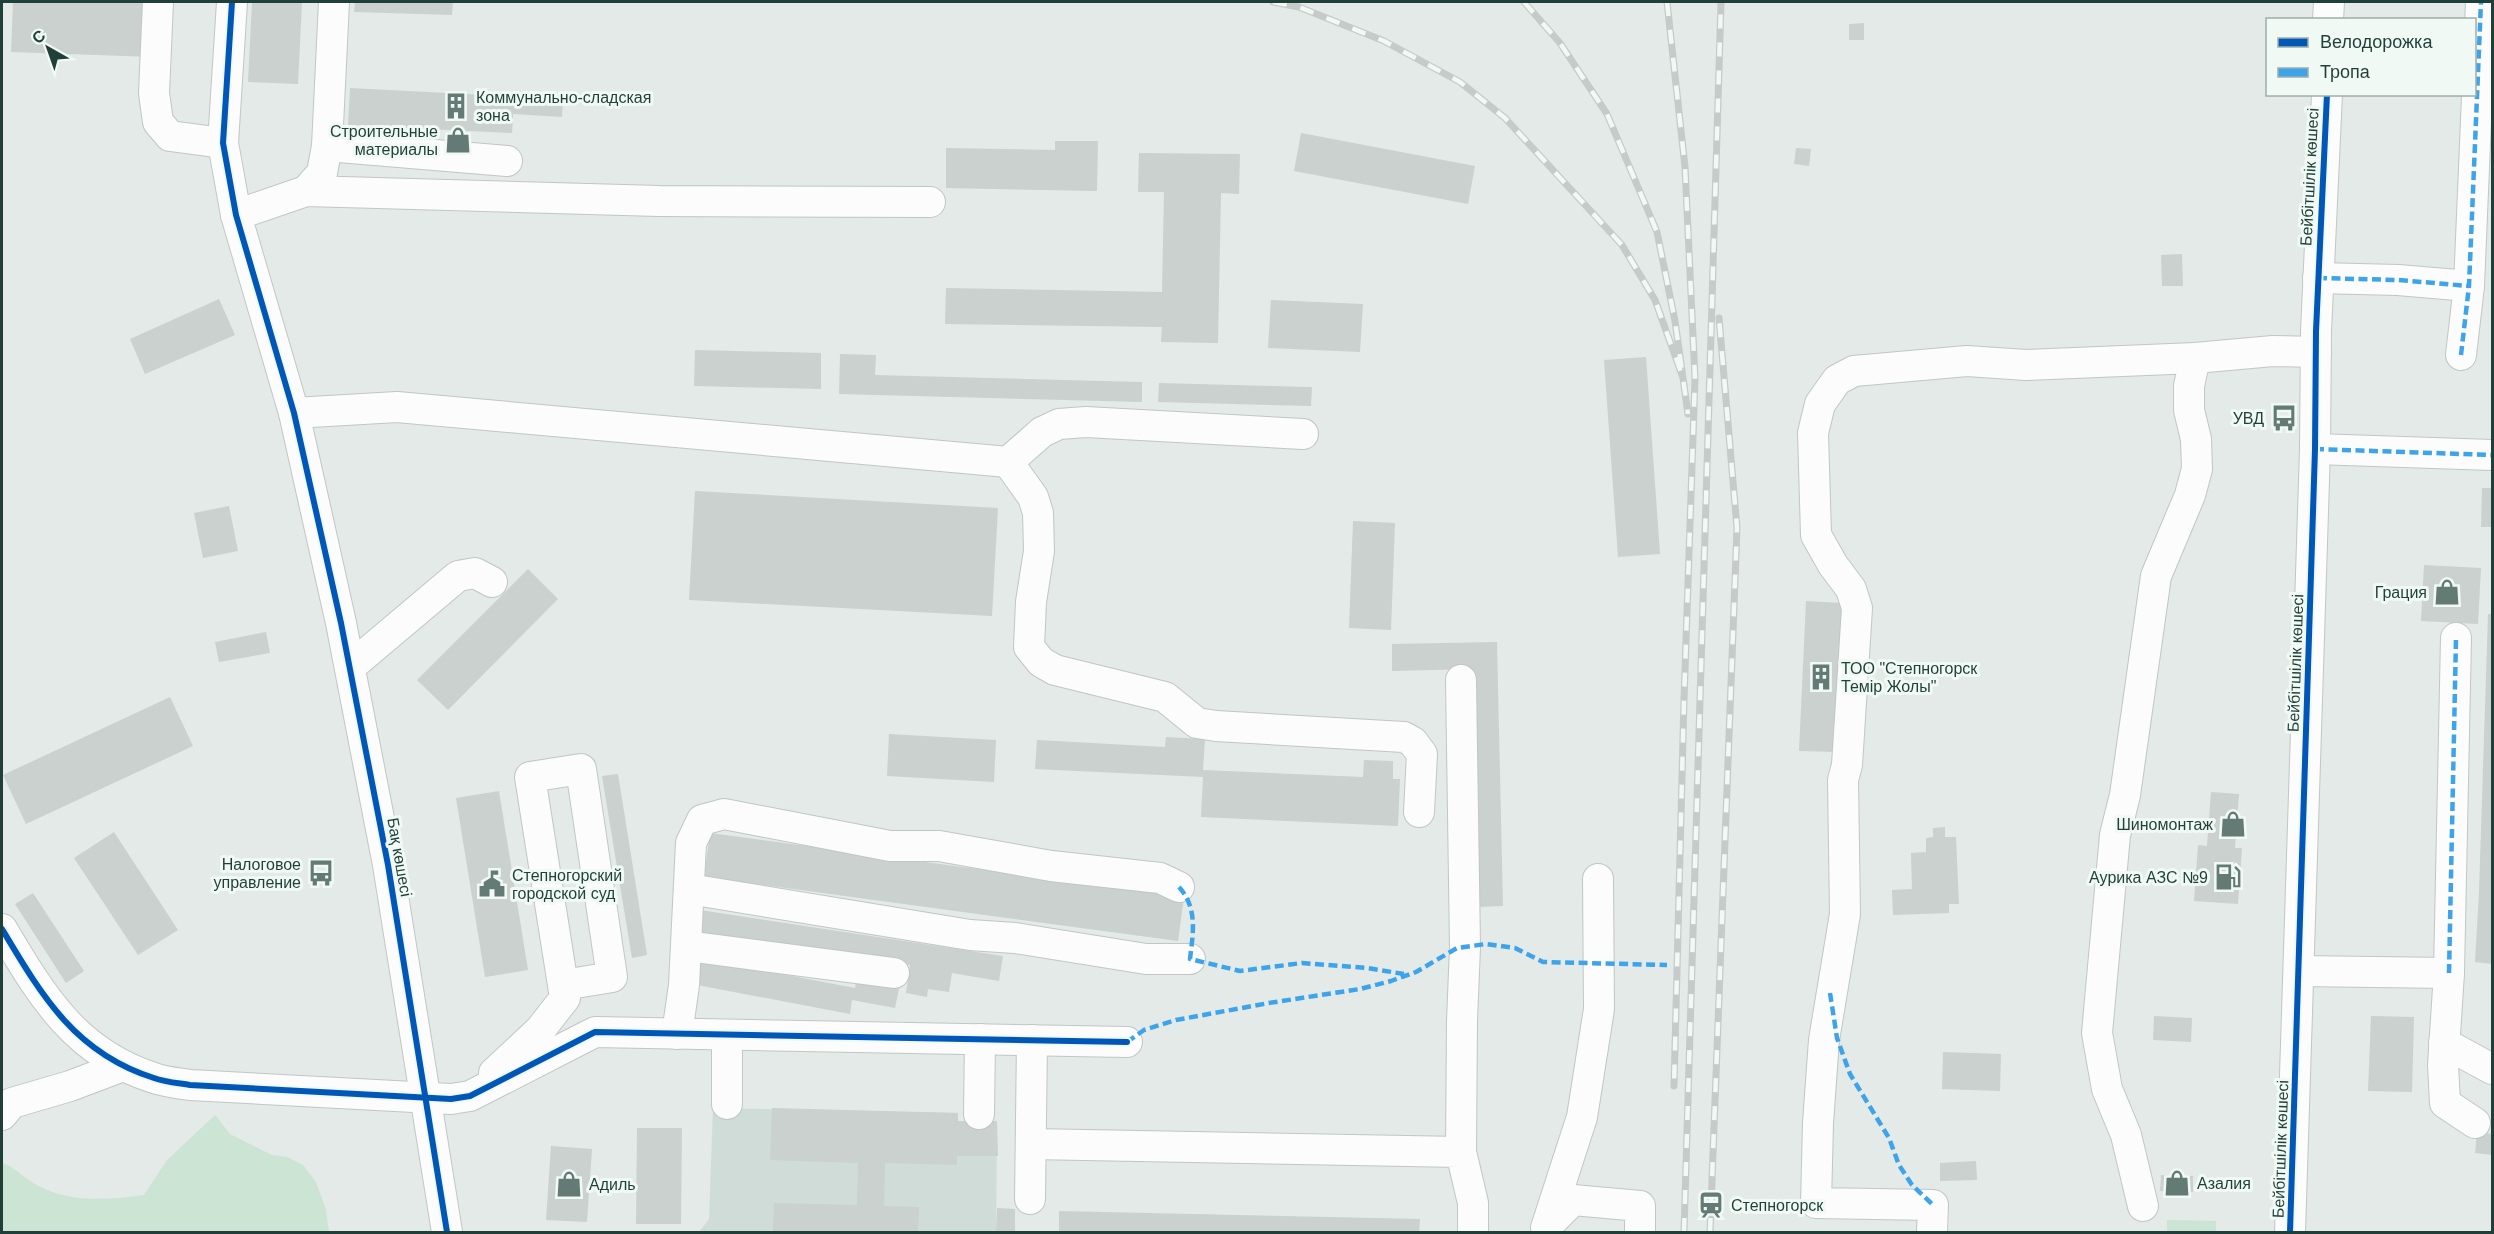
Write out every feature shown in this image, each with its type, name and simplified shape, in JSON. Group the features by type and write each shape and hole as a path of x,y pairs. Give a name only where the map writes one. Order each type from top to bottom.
{"street":[{"path":"158,2 154,93 158,122 170,136 223,142"},
{"name":"Бақ көшесі","path":"232,2 223,142 236,215 294,413 341,623 388,865 447,1233"},
{"path":"306,191 322,173 327,146 334,2"},
{"path":"2328,18 2329,2"},
{"path":"2461,355 2469,286 2481,2"},
{"name":"Бейбітшілік көшесі","path":"2290,1233 2315,448 2318,278 2327,96"},
{"path":"327,146 507,161"},
{"path":"236,215 306,191 659,201 930,202"},
{"path":"2318,278 2398,280 2469,286"},
{"path":"1932,1233 1933,1205 1816,1203 1818,1123 1824,1040 1845,914 1843,780 1847,765 1857,608 1851,589 1833,565 1816,535 1813,433 1820,404 1837,380 1854,371 1967,361 2026,365 2194,358 2273,351 2316,352"},
{"path":"2143,1206 2126,1135 2107,1089 2097,1033 2115,835 2125,795 2157,576 2190,495 2198,469 2196,440 2188,410 2194,358"},
{"path":"294,413 397,407 1008,462 1042,432 1059,424 1086,422 1303,435"},
{"path":"2315,448 2493,455"},
{"path":"1008,462 1033,497 1038,513 1039,551 1030,602 1029,646 1041,662 1055,670 1165,697 1197,723 1404,737 1413,742 1422,754 1419,812"},
{"path":"350,667 458,576 475,573 492,582"},
{"path":"2456,638 2449,973 2444,1043 2445,1103 2475,1124"},
{"path":"1461,680 1465,947 1461,1152 1473,1203 1473,1233"},
{"path":"471,1096 540,1030 565,998 530,777 581,769 612,977 564,985"},
{"path":"677,1034 687,946 691,843 702,820 724,814 890,846 939,846 1051,866 1160,878 1179,887"},
{"path":"1545,1230 1582,1117 1599,1009 1598,879"},
{"path":"689,889 970,934 1015,938 1146,959 1190,959"},
{"path":"2,929 32,979 60,1017 81,1039 123,1066 155,1079 190,1085 451,1099 471,1096 595,1032 1127,1042"},
{"path":"687,946 894,973"},
{"path":"2299,970 2449,973"},
{"path":"727,1035 727,1104"},
{"path":"979,1114 980,1039"},
{"path":"1030,1199 1032,1040"},
{"path":"2444,1043 2493,1069"},
{"path":"5,1108 123,1066"},
{"path":"1031,1144 1461,1152"},
{"path":"1545,1230 1574,1200 1641,1206 1640,1233"}],"shaded area":[{"path":"713,1108 958,1113 958,1121 997,1121 996,1232 699,1232 709,1219"}],"green space":[{"path":"215,1115 230,1134 272,1155 287,1157 303,1165 316,1182 326,1210 329,1232 2,1232 2,1163 37,1185 62,1195 103,1199 144,1195 167,1160"},
{"path":"2167,1220 2216,1221 2216,1232 2167,1232"}],"building":[{"path":"13,2 155,2 153,57 11,52"},
{"path":"252,2 302,2 298,84 248,82"},
{"path":"355,2 453,2 452,15 354,12"},
{"path":"1864,23 1864,40 1849,40 1849,24"},
{"name":"Коммунально-сладская зона","path":"350,88 563,99 562,117 513,114 512,133 348,125"},
{"path":"1301,133 1475,166 1468,204 1294,171"},
{"path":"1055,141 1098,141 1097,191 946,188 946,148 1055,150"},
{"path":"1796,148 1811,149 1809,166 1794,164"},
{"path":"1139,153 1240,154 1239,194 1221,193 1218,343 1161,342 1162,327 945,324 946,288 1162,292 1164,192 1138,192"},
{"path":"2182,254 2183,286 2162,286 2161,255"},
{"path":"219,299 235,335 145,374 130,339"},
{"path":"1271,300 1363,304 1360,352 1268,348"},
{"path":"695,350 821,353 821,389 694,386"},
{"path":"840,354 876,355 875,375 1142,382 1142,402 839,394"},
{"path":"1646,357 1660,554 1618,557 1604,360"},
{"path":"1159,383 1312,387 1311,406 1158,402"},
{"path":"2482,488 2492,488 2492,527 2481,527"},
{"path":"695,491 998,508 992,616 689,600"},
{"path":"229,506 238,551 203,558 194,513"},
{"path":"1353,521 1395,523 1391,630 1349,628"},
{"path":"2424,565 2481,568 2478,624 2421,621"},
{"path":"528,569 558,599 448,710 417,680"},
{"name":"ТОО \"Степногорск Темiр Жолы\"","path":"1806,601 1843,603 1837,752 1799,751"},
{"path":"2488,614 2492,614 2492,964 2475,962"},
{"path":"266,632 270,653 219,662 215,642"},
{"path":"1497,642 1503,906 1477,907 1472,669 1392,671 1392,644"},
{"path":"170,697 193,746 26,824 3,775"},
{"path":"889,734 996,740 994,782 887,776"},
{"path":"1166,737 1205,739 1203,770 1363,777 1364,760 1393,761 1393,779 1400,779 1398,826 1201,817 1203,777 1035,769 1037,740 1165,747"},
{"path":"618,774 647,955 632,958 602,776"},
{"name":"Степногорский городской суд","path":"499,791 528,970 485,977 456,798"},
{"path":"2211,792 2239,794 2235,848 2242,848 2238,904 2194,901 2198,845 2207,846"},
{"path":"1945,827 1945,837 1956,837 1959,904 1949,904 1949,913 1893,915 1892,890 1912,889 1911,853 1926,852 1926,838 1933,837 1933,828"},
{"path":"114,832 178,930 138,955 74,858"},
{"path":"710,833 1184,897 1178,941 704,877"},
{"path":"33,893 84,971 66,983 15,904"},
{"path":"700,910 1003,956 999,981 952,973 949,992 928,989 927,997 906,993 910,965 697,932"},
{"path":"702,959 855,988 857,976 900,984 895,1008 852,1000 850,1014 697,985"},
{"path":"2154,1016 2192,1018 2191,1042 2153,1040"},
{"path":"2371,1016 2414,1017 2412,1092 2368,1091"},
{"path":"1943,1052 2001,1054 2000,1091 1942,1089"},
{"path":"772,1108 958,1113 958,1121 997,1121 998,1156 957,1156 957,1165 885,1163 884,1206 919,1207 918,1232 773,1232 774,1203 857,1205 858,1163 770,1160"},
{"path":"637,1128 682,1128 681,1224 636,1224"},
{"path":"2477,1132 2492,1134 2492,1155 2475,1153"},
{"name":"Адиль","path":"551,1146 592,1149 587,1222 546,1220"},
{"path":"1976,1161 1977,1180 1940,1181 1940,1163"},
{"name":"Азалия","path":"2161,1175 2193,1176 2193,1192 2160,1191"},
{"path":"997,1208 1015,1209 1015,1232 996,1232"},
{"path":"1059,1211 1420,1219 1419,1232 1059,1232"}],"railway":[{"path":"1273,2 1299,7 1384,41 1460,82 1505,118 1622,245 1655,300 1682,375"},
{"path":"1524,2 1560,43 1607,114 1657,232 1675,321 1688,414"},
{"path":"1667,2 1685,167 1695,378 1674,1086"},
{"path":"1684,1232 1721,2"},
{"path":"1710,1232 1737,528 1719,318"}],"marked path":[{"path":"2461,355 2469,286 2481,2"},
{"path":"2318,278 2398,280 2469,286"},
{"path":"2315,449 2492,455"},
{"path":"2449,973 2456,638"},
{"path":"1179,887 1192,912 1190,959 1240,971 1302,963 1367,968 1404,974"},
{"path":"1127,1042 1144,1030 1176,1020 1360,989 1391,981 1416,972 1457,948 1486,944 1515,948 1543,962 1667,965"},
{"path":"1830,993 1837,1038 1850,1074 1889,1138 1899,1165 1912,1185 1933,1205"}],"cycle path":[{"path":"232,2 223,143 236,215 294,413 341,623 388,865 447,1232"},
{"path":"2290,1232 2315,449 2316,331 2327,96"},
{"path":"2,929 47,999 82,1038 103,1054 126,1067 158,1079 190,1085 451,1099 470,1096 595,1032 1127,1042"}],"place":[{"name":"Коммунально-сладская зона","path":"456,106"},
{"name":"Строительные материалы","path":"458,140"},
{"name":"УВД","path":"2284,418"},
{"name":"Грация","path":"2447,592"},
{"name":"ТОО \"Степногорск Темiр Жолы\"","path":"1821,677"},
{"name":"Шиномонтаж","path":"2233,824"},
{"name":"Налоговое управление","path":"321,873"},
{"name":"Аурика АЗС №9","path":"2228,877"},
{"name":"Степногорский городской суд","path":"492,884"},
{"name":"Азалия","path":"2177,1183"},
{"name":"Адиль","path":"569,1184"},
{"name":"Степногорск","path":"1711,1205"}]}
